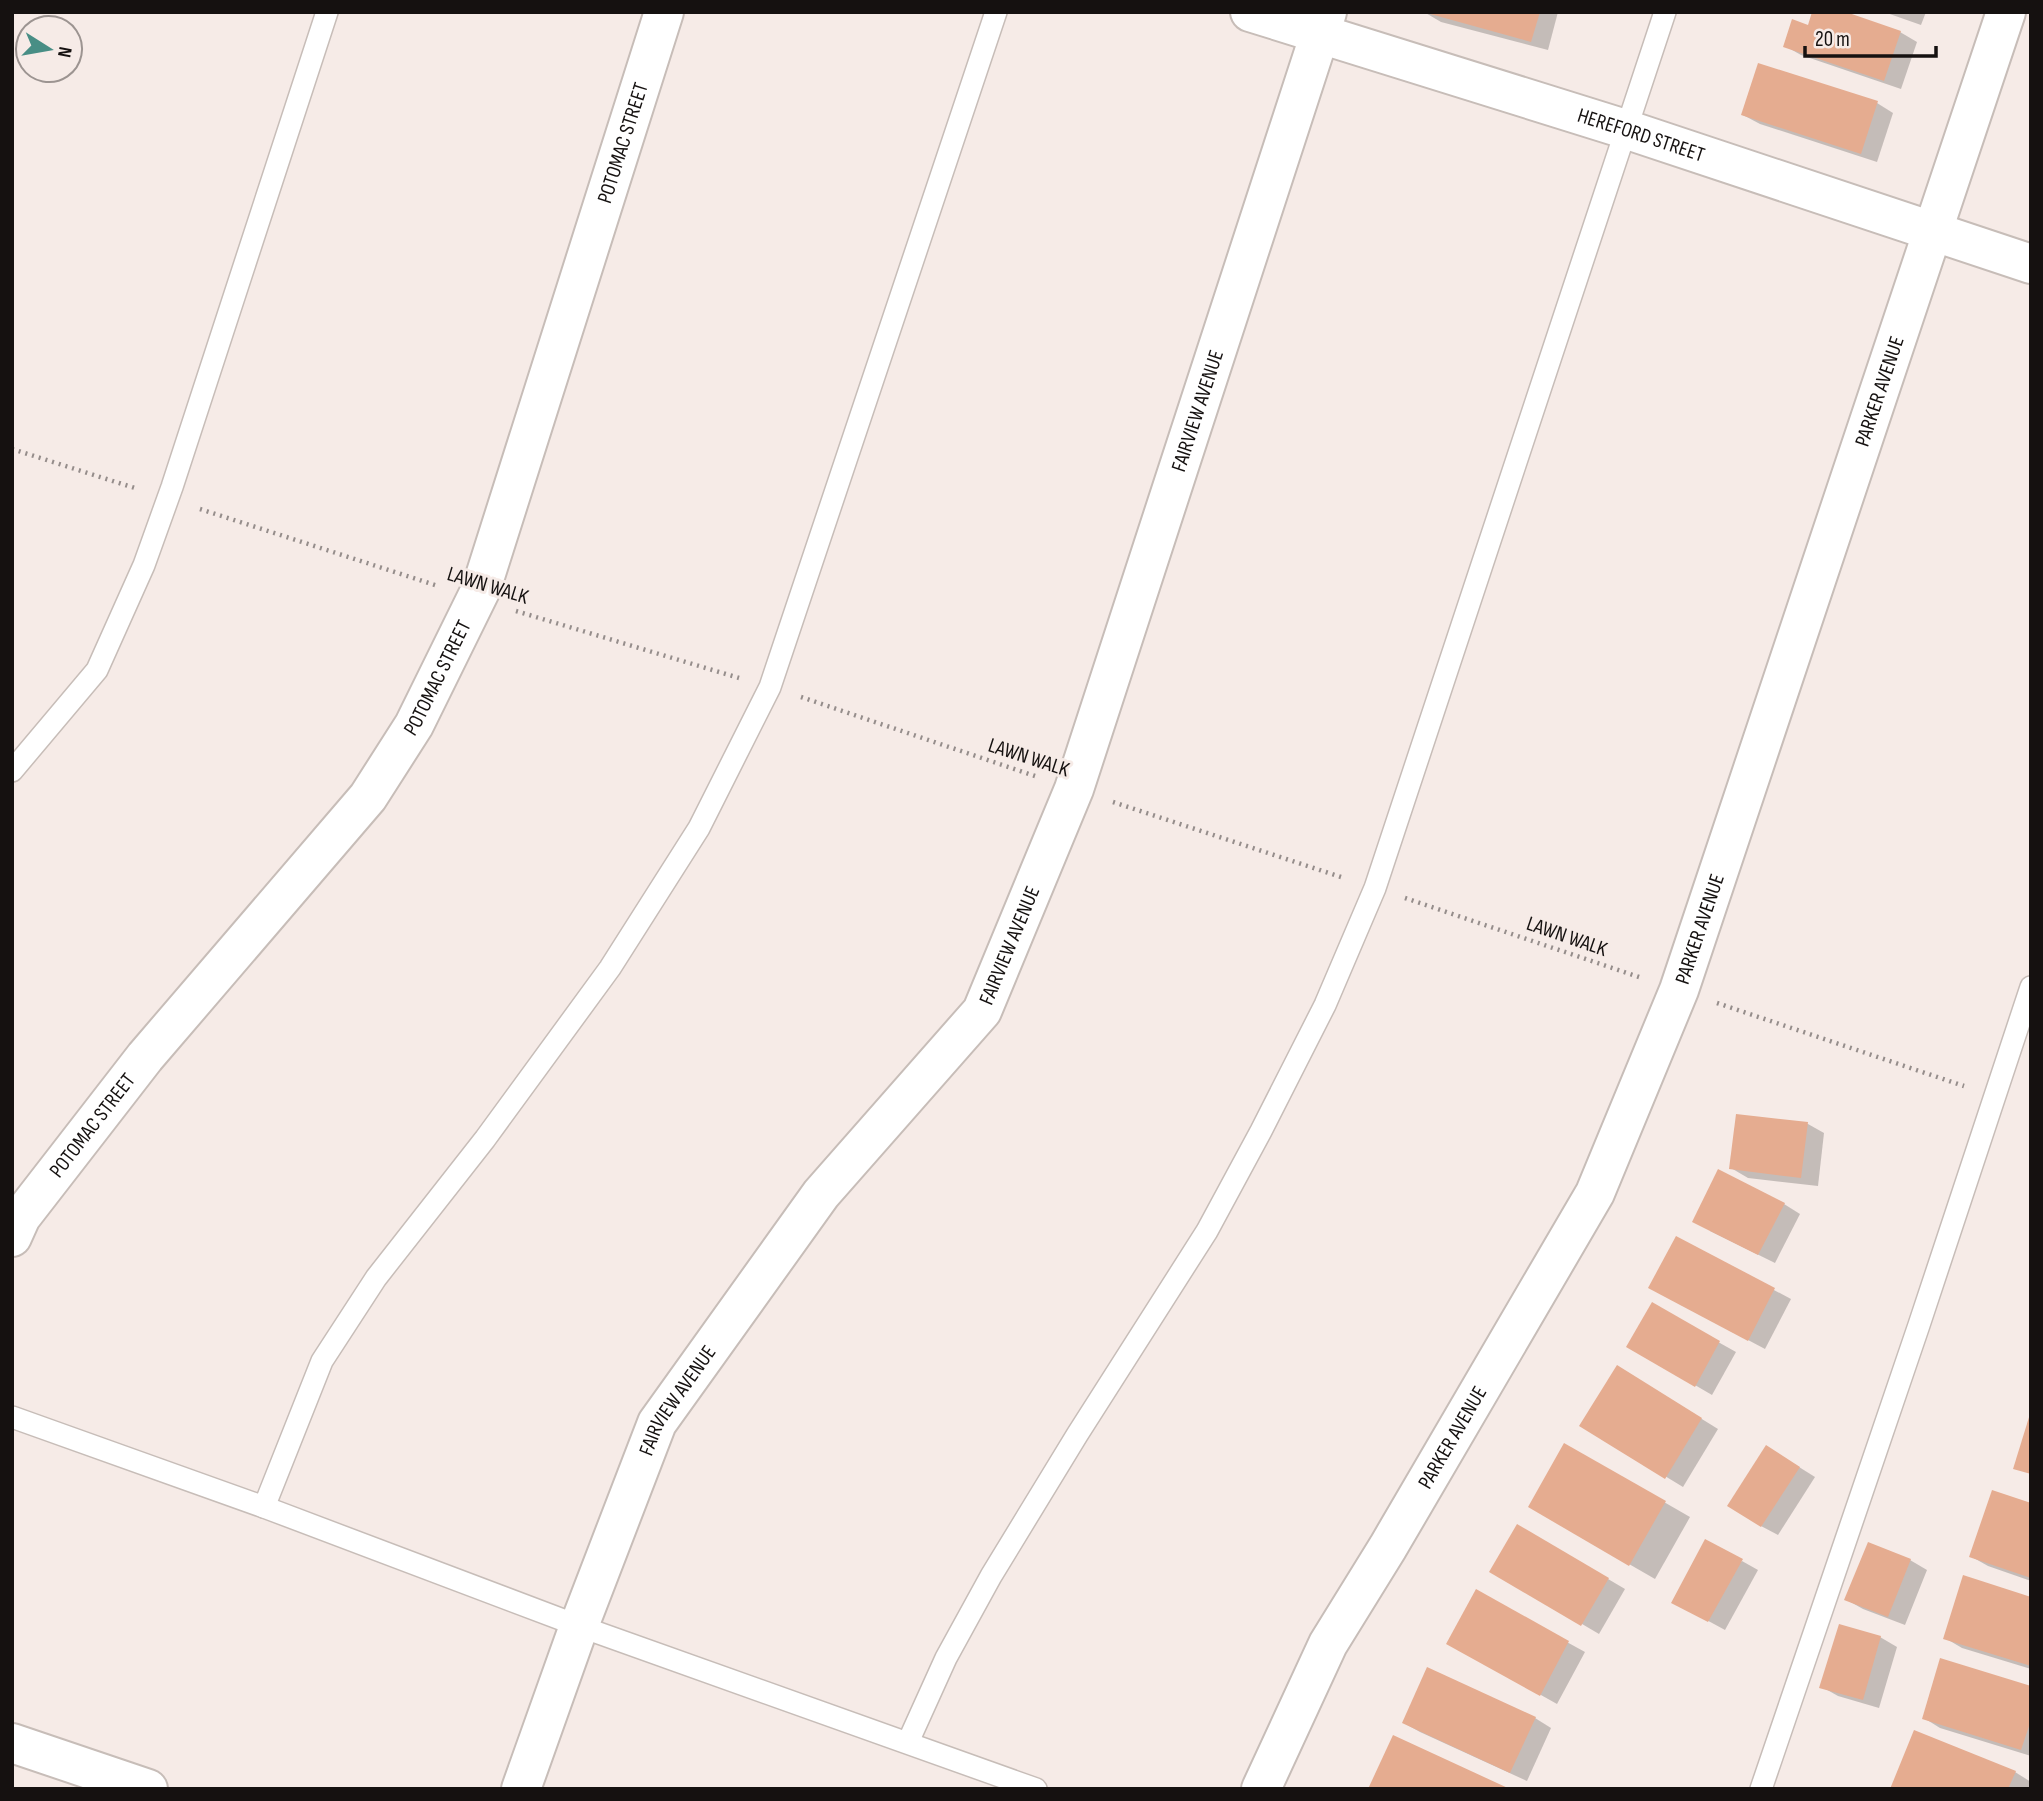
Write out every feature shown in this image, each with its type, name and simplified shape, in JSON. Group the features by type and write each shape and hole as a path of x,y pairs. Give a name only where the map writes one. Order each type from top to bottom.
{"street":[{"name":"POTOMAC STREET","path":"12,1237 21,1217 145,1057 368,797 414,725 481,589 664,12"},
{"name":"HEREFORD STREET","path":"1250,12 1323,23 1625,129 2031,264"},
{"name":"PARKER AVENUE","path":"1261,1789 1328,1644 1388,1547 1595,1193 1679,990 2006,12"},
{"name":"FAIRVIEW AVENUE","path":"521,1789 579,1626 657,1423 821,1194 982,1011 1074,789 1323,23"},
{"path":"12,1743 148,1789"}],"lane":[{"path":"12,771 97,670 144,565 327,12"},
{"path":"264,1507 322,1361 376,1278 485,1139 610,968 699,828 770,687 996,12"},
{"path":"908,1742 946,1658 991,1576 1207,1231 1325,1006 1375,888 1665,12"},
{"path":"1761,1789 2031,987"},
{"path":"12,1417 264,1507 579,1626 1036,1789"}],"path":[{"name":"LAWN WALK","path":"12,449 476,599 770,687 1995,1096"}],"building":[{"path":"1423,12 1540,12 1531,42"},
{"path":"1812,12 1846,12 1901,31 1884,81 1783,47 1792,19 1808,25"},
{"path":"1758,63 1878,101 1861,154 1741,115"},
{"path":"1736,1114 1808,1122 1801,1178 1729,1169"},
{"path":"1718,1169 1785,1203 1758,1255 1692,1222"},
{"path":"1676,1236 1775,1288 1748,1341 1648,1288"},
{"path":"1652,1302 1720,1341 1695,1387 1626,1347"},
{"path":"1617,1365 1702,1418 1665,1479 1579,1426"},
{"path":"2031,1414 2031,1474 2013,1469"},
{"path":"1564,1443 1666,1501 1629,1566 1528,1507"},
{"path":"1766,1445 1800,1467 1761,1527 1727,1506"},
{"path":"1992,1490 2031,1503 2031,1578 1969,1557"},
{"path":"1517,1524 1609,1578 1581,1626 1489,1572"},
{"path":"1705,1539 1743,1559 1708,1622 1671,1603"},
{"path":"1868,1542 1911,1559 1888,1617 1844,1600"},
{"path":"1963,1575 2031,1597 2031,1666 1943,1639"},
{"path":"1476,1589 1569,1641 1540,1696 1446,1644"},
{"path":"1839,1624 1881,1636 1863,1700 1819,1688"},
{"path":"1940,1658 2031,1686 2031,1720 2021,1750 1922,1719"},
{"path":"1427,1667 1536,1717 1510,1773 1402,1723"},
{"path":"1914,1730 2016,1771 2008,1789 1890,1789"},
{"path":"1393,1735 1510,1789 1368,1789"}]}
